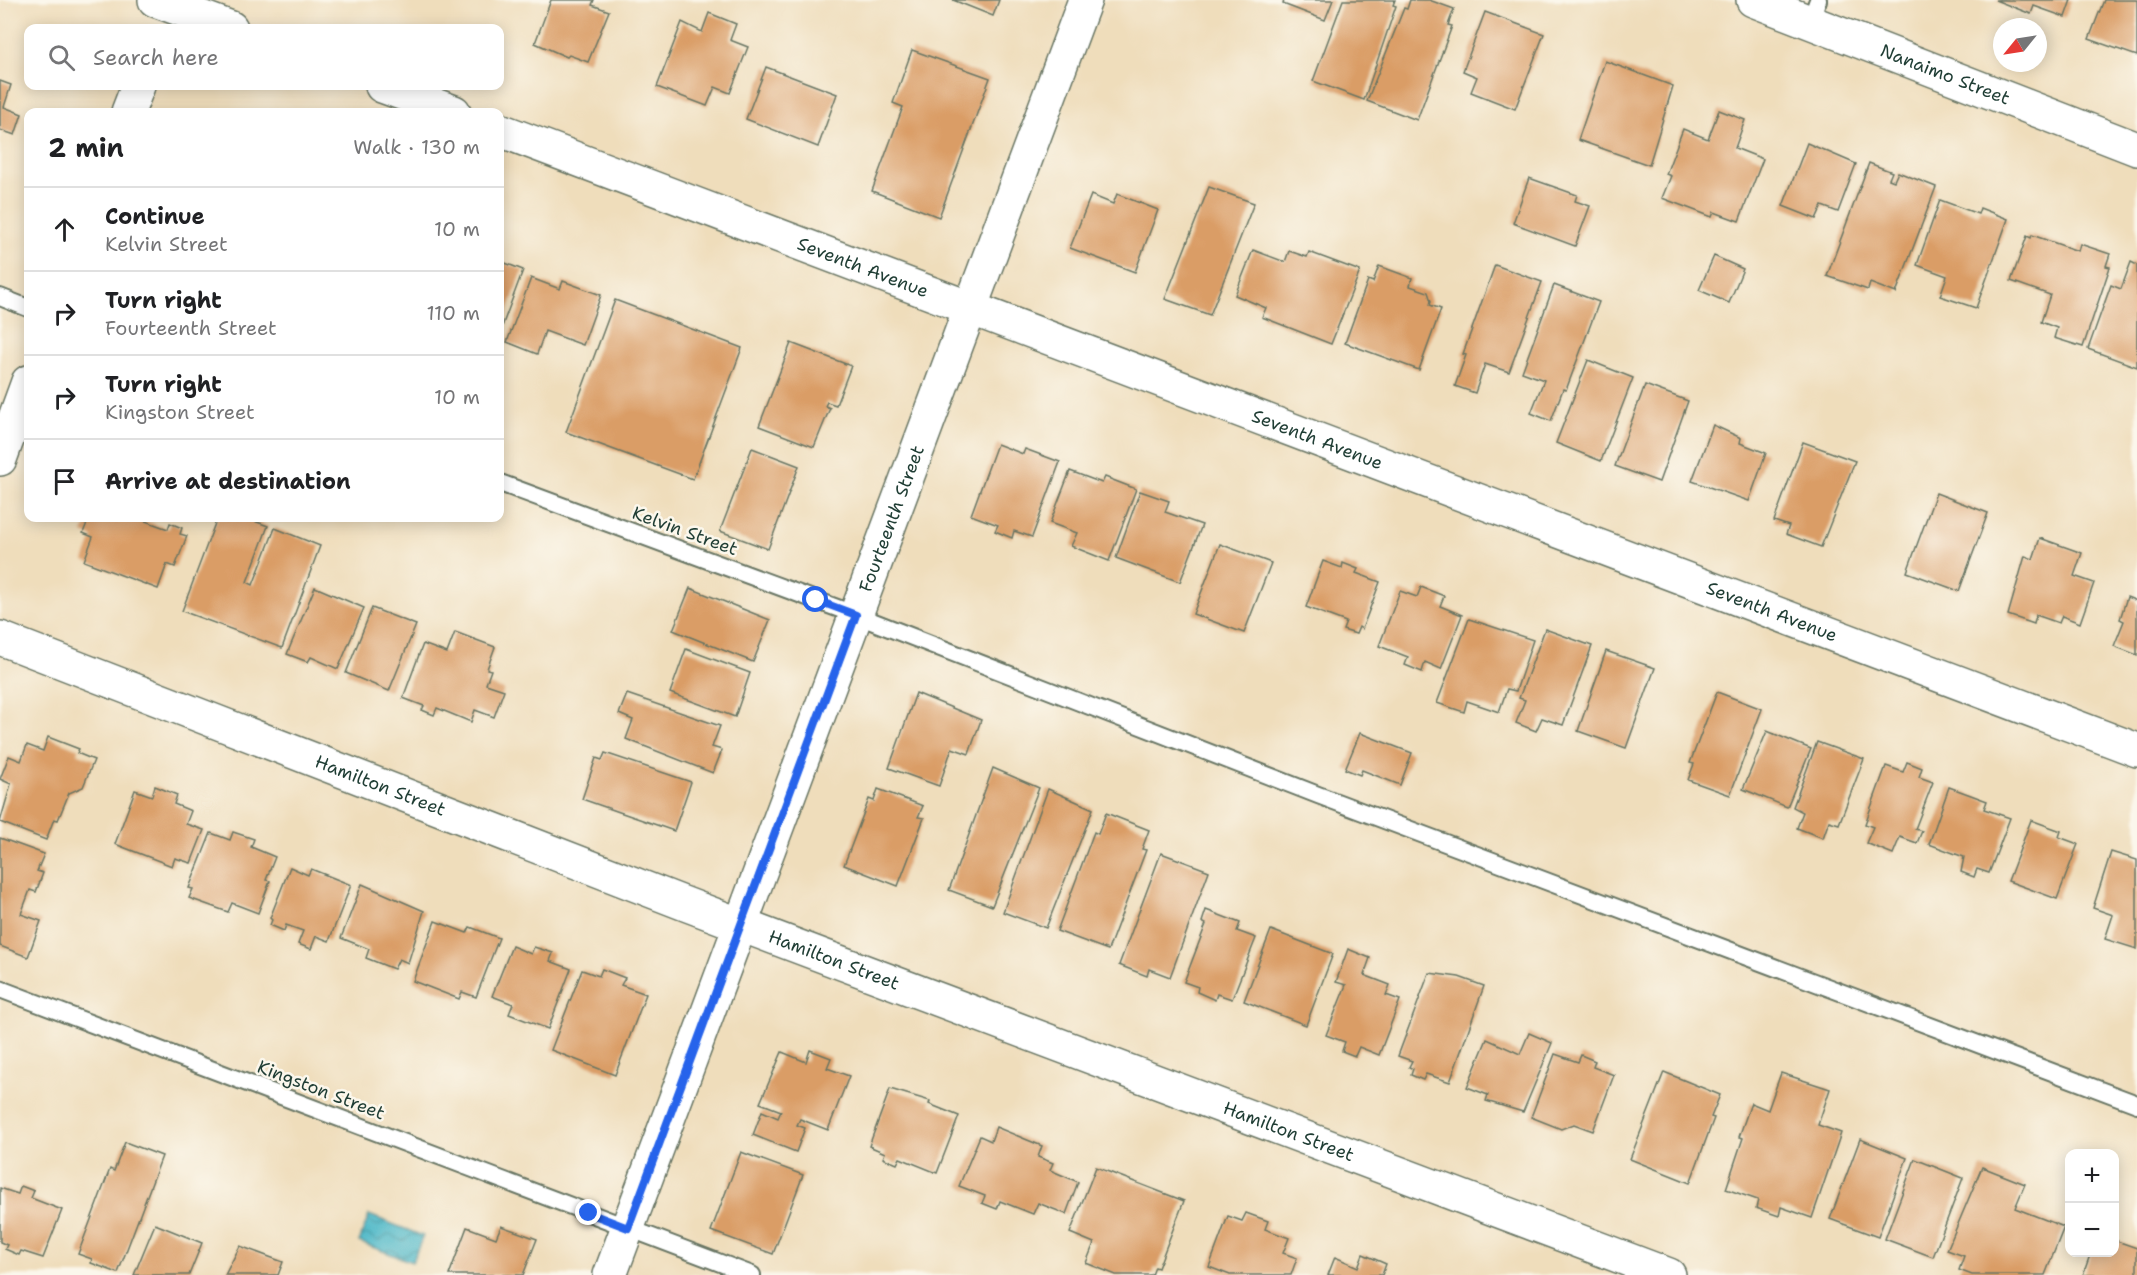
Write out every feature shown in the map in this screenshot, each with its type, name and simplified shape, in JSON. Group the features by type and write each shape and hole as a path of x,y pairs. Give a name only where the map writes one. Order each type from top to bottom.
{"street":[{"name":"Fourteenth Street","path":"610,1275 1085,0"},
{"name":"Nanaimo Street","path":"1753,0 1814,11 2137,149"},
{"path":"164,8 218,24"},
{"path":"130,108 136,90"},
{"path":"393,90 443,108"},
{"name":"Seventh Avenue","path":"504,132 2137,750"},
{"path":"0,459 24,393"},
{"name":"Hamilton Street","path":"0,638 741,924 1669,1275"}],"lane":[{"path":"0,297 24,306"},
{"name":"Kelvin Street","path":"504,484 856,615 1318,795 2137,1104"},
{"name":"Kingston Street","path":"0,989 752,1275"}],"water":[{"path":"369,1215 423,1236 412,1262 359,1242"}],"building":[{"path":"551,0 594,0 592,5 609,11 588,62 569,55 567,57 535,43"},
{"path":"953,0 999,0 993,16"},
{"path":"1284,0 1333,0 1325,20 1283,4"},
{"path":"1343,0 1395,0 1393,5 1396,6 1364,100 1313,81"},
{"path":"1410,0 1429,0 1454,9 1448,25 1452,26 1417,120 1367,101 1404,8 1407,9"},
{"path":"1995,0 2071,0 2065,17 2034,6 2031,14"},
{"path":"2104,0 2137,0 2137,56 2089,39"},
{"path":"1485,12 1544,34 1515,109 1471,92 1477,77 1463,71"},
{"path":"709,13 736,24 730,40 748,47 730,93 715,87 707,106 657,87 682,22 702,32"},
{"path":"912,50 990,78 939,217 872,191 903,107 893,103"},
{"path":"1605,61 1673,86 1649,165 1578,140"},
{"path":"766,67 837,94 818,147 746,119"},
{"path":"0,81 11,85 4,107 22,114 15,135 0,130"},
{"path":"1719,110 1745,120 1735,148 1763,159 1739,221 1714,212 1712,217 1662,198 1671,176 1666,174 1683,129 1708,139"},
{"path":"1807,143 1856,164 1838,212 1822,206 1816,219 1783,206"},
{"path":"1869,163 1892,172 1889,179 1894,181 1898,172 1936,187 1896,293 1870,283 1868,290 1827,276"},
{"path":"1529,178 1577,195 1575,201 1590,206 1575,246 1513,223"},
{"path":"1209,187 1254,203 1210,315 1165,299"},
{"path":"1117,194 1158,210 1135,272 1070,248 1091,195 1113,204"},
{"path":"1940,200 1978,214 1980,208 2008,219 1976,308 1940,296 1947,276 1917,265"},
{"path":"2032,235 2078,251 2080,244 2110,254 2106,266 2110,267 2083,347 2054,338 2057,328 2041,322 2050,295 2011,281 2027,236 2031,238"},
{"path":"1253,250 1285,262 1289,251 1307,257 1309,252 1360,271 1331,344 1262,317 1266,308 1235,295"},
{"path":"1714,256 1743,269 1729,303 1699,290"},
{"path":"2131,262 2137,265 2137,367 2088,349 2111,285 2121,289"},
{"path":"504,263 523,270 504,321"},
{"path":"1495,265 1542,282 1509,372 1485,364 1475,393 1455,386 1466,355 1463,354"},
{"path":"1379,266 1412,278 1410,286 1428,292 1430,305 1441,309 1419,370 1345,343 1368,280 1373,282"},
{"path":"531,278 560,289 563,281 601,295 583,345 545,331 537,354 507,342"},
{"path":"1554,285 1599,302 1566,390 1563,389 1551,421 1531,413 1544,380 1522,372"},
{"path":"615,300 742,348 693,479 566,432"},
{"path":"791,343 851,366 836,405 827,402 825,406 830,408 814,447 759,426"},
{"path":"1588,360 1633,378 1601,461 1556,443"},
{"path":"1645,385 1688,401 1659,482 1615,466"},
{"path":"1713,425 1741,438 1740,443 1766,453 1749,501 1692,481"},
{"path":"1803,442 1855,461 1821,547 1786,534 1789,526 1774,521"},
{"path":"997,444 1023,454 1025,449 1060,462 1032,537 1014,531 1012,538 995,531 998,525 971,515"},
{"path":"752,448 799,466 768,549 720,531"},
{"path":"1070,471 1102,483 1105,477 1136,489 1109,561 1071,546 1077,533 1050,523"},
{"path":"1140,491 1169,501 1165,512 1202,525 1180,582 1116,558"},
{"path":"1936,493 1988,513 1959,591 1907,572"},
{"path":"87,522 148,522 168,529 170,523 182,528 180,534 187,536 175,567 167,564 158,589 84,561 93,537 83,533"},
{"path":"215,522 257,522 268,526 247,582 253,585 275,528 320,546 282,648 182,611"},
{"path":"2040,538 2082,553 2074,576 2094,583 2080,623 2062,616 2059,623 2036,615 2034,624 2008,615 2025,556 2033,559"},
{"path":"1220,544 1271,563 1244,633 1193,614"},
{"path":"1323,561 1342,568 1343,563 1358,569 1356,573 1380,582 1362,629 1359,627 1356,634 1343,630 1346,622 1306,607"},
{"path":"315,587 364,608 338,669 311,657 308,662 287,654"},
{"path":"1421,587 1444,596 1440,606 1462,615 1441,669 1425,662 1422,672 1405,665 1408,657 1379,646 1400,591 1417,597"},
{"path":"690,588 770,620 753,662 673,630"},
{"path":"2127,597 2137,601 2137,655 2114,646 2124,621 2120,619"},
{"path":"372,608 416,625 389,691 346,673"},
{"path":"1469,619 1533,640 1516,691 1507,689 1499,712 1467,701 1464,712 1437,703"},
{"path":"1545,629 1592,646 1563,725 1542,718 1536,731 1516,723 1525,700 1519,698"},
{"path":"455,632 495,647 487,669 491,670 486,684 504,690 494,717 475,710 471,722 437,708 434,715 422,710 424,706 403,698 423,644 447,653"},
{"path":"686,649 750,673 735,717 670,693"},
{"path":"1606,651 1655,668 1626,748 1578,731"},
{"path":"1717,692 1762,709 1730,795 1688,780 1694,764 1690,763"},
{"path":"916,693 981,720 969,754 952,748 939,786 889,768"},
{"path":"627,694 720,726 712,747 722,750 713,773 626,739 633,720 619,714"},
{"path":"1767,731 1811,749 1787,807 1743,789"},
{"path":"1360,733 1412,753 1400,785 1362,770 1360,775 1345,769"},
{"path":"48,737 79,749 77,753 94,760 83,787 69,793 58,820 54,819 46,840 0,822 11,784 0,779 9,756 21,761 27,745 43,751"},
{"path":"1817,742 1864,759 1839,824 1829,821 1823,838 1797,828 1803,812 1793,807"},
{"path":"605,753 691,782 674,831 582,799 596,758 602,760"},
{"path":"1907,762 1922,768 1919,777 1933,782 1915,829 1922,831 1917,843 1900,837 1893,854 1866,843 1873,827 1865,824 1886,766 1903,772"},
{"path":"993,768 1039,788 992,906 949,890"},
{"path":"155,786 177,795 174,804 191,811 186,824 204,830 191,863 175,858 172,866 115,844 135,790 152,796"},
{"path":"1949,787 1987,801 1984,809 2010,818 1989,873 1977,869 1974,877 1961,872 1964,857 1929,844"},
{"path":"878,789 923,806 918,817 924,818 898,886 844,865 869,799 874,801"},
{"path":"1048,789 1093,809 1046,928 1003,912"},
{"path":"1106,813 1149,830 1142,849 1146,850 1108,950 1057,931 1094,832 1098,834"},
{"path":"2031,820 2061,831 2059,837 2078,844 2057,899 2008,881"},
{"path":"233,832 254,839 251,847 275,857 266,880 270,881 258,913 232,903 228,912 189,898 193,889 189,888 211,833 230,840"},
{"path":"0,838 44,854 37,871 43,873 36,892 30,890 21,914 41,921 28,957 0,946"},
{"path":"2111,852 2137,860 2137,949 2105,939 2113,915 2093,908"},
{"path":"1161,853 1209,871 1170,977 1149,969 1147,976 1119,965"},
{"path":"290,867 308,875 311,869 351,885 329,941 316,936 311,949 298,944 303,931 286,925 284,931 270,925 272,920 270,918"},
{"path":"362,884 424,911 408,963 399,959 394,969 366,958 369,949 341,938"},
{"path":"1206,910 1240,923 1237,931 1256,938 1232,999 1217,994 1215,1000 1197,992 1198,987 1184,982 1206,924 1202,922"},
{"path":"435,921 467,933 470,927 499,938 476,997 462,992 459,999 413,981"},
{"path":"1271,930 1333,954 1306,1025 1244,1001"},
{"path":"512,946 531,954 534,947 553,953 550,961 571,969 548,1029 509,1014 513,1004 492,996"},
{"path":"1348,949 1370,958 1364,975 1390,985 1386,995 1400,1000 1379,1055 1359,1047 1355,1056 1342,1051 1345,1042 1326,1035 1346,985 1336,982"},
{"path":"602,969 625,978 621,985 646,994 615,1075 551,1050 582,970 599,976"},
{"path":"1429,973 1459,977 1484,986 1450,1082 1426,1074 1423,1080 1411,1075 1413,1069 1409,1067 1412,1061 1398,1056"},
{"path":"1529,1033 1552,1043 1523,1112 1486,1101 1488,1095 1467,1087 1487,1039 1520,1054"},
{"path":"810,1050 831,1058 827,1068 849,1076 828,1130 800,1119 797,1125 805,1128 796,1152 753,1135 762,1111 778,1118 781,1111 760,1103 782,1052 806,1062"},
{"path":"1555,1054 1578,1062 1581,1055 1595,1061 1593,1067 1614,1075 1593,1131 1574,1124 1561,1129 1531,1117"},
{"path":"1664,1072 1720,1095 1690,1183 1630,1159"},
{"path":"1781,1073 1830,1089 1818,1125 1841,1133 1812,1218 1781,1207 1779,1216 1756,1208 1758,1200 1726,1189 1743,1138 1739,1137 1751,1103 1768,1110"},
{"path":"890,1089 930,1101 929,1104 959,1116 937,1173 900,1158 897,1164 883,1158 885,1153 869,1146"},
{"path":"996,1127 1042,1146 1038,1157 1053,1163 1050,1170 1078,1182 1066,1214 1038,1203 1033,1214 1000,1201 997,1209 982,1203 985,1196 959,1186 980,1136 991,1141"},
{"path":"1860,1139 1907,1158 1878,1237 1830,1219"},
{"path":"125,1142 162,1156 118,1273 91,1263 92,1259 78,1254 110,1169 114,1171"},
{"path":"741,1152 803,1175 773,1254 711,1231"},
{"path":"1915,1159 1963,1178 1933,1257 1885,1239"},
{"path":"1096,1167 1184,1201 1158,1268 1155,1267 1152,1275 1116,1275 1086,1263 1094,1243 1070,1233"},
{"path":"1982,1167 2025,1184 2015,1208 2064,1227 2045,1275 1972,1275 1959,1270 1964,1256 1947,1250"},
{"path":"21,1186 34,1191 31,1198 62,1210 43,1258 21,1251 19,1255 5,1249 7,1245 0,1242 0,1188 18,1194"},
{"path":"1246,1213 1268,1221 1265,1229 1289,1238 1283,1253 1297,1258 1291,1275 1230,1275 1209,1267 1228,1216 1242,1221"},
{"path":"155,1224 202,1243 189,1275 134,1275"},
{"path":"501,1226 537,1239 523,1275 449,1275 467,1227 496,1238"},
{"path":"2119,1242 2137,1248 2137,1275 2083,1275 2089,1257 2119,1257"},
{"path":"240,1246 283,1262 278,1275 225,1275"},
{"path":"1363,1254 1386,1264 1382,1275 1328,1275 1335,1257 1358,1267"}],"route":[{"path":"589,1213 628,1228 856,615 816,600"}]}
